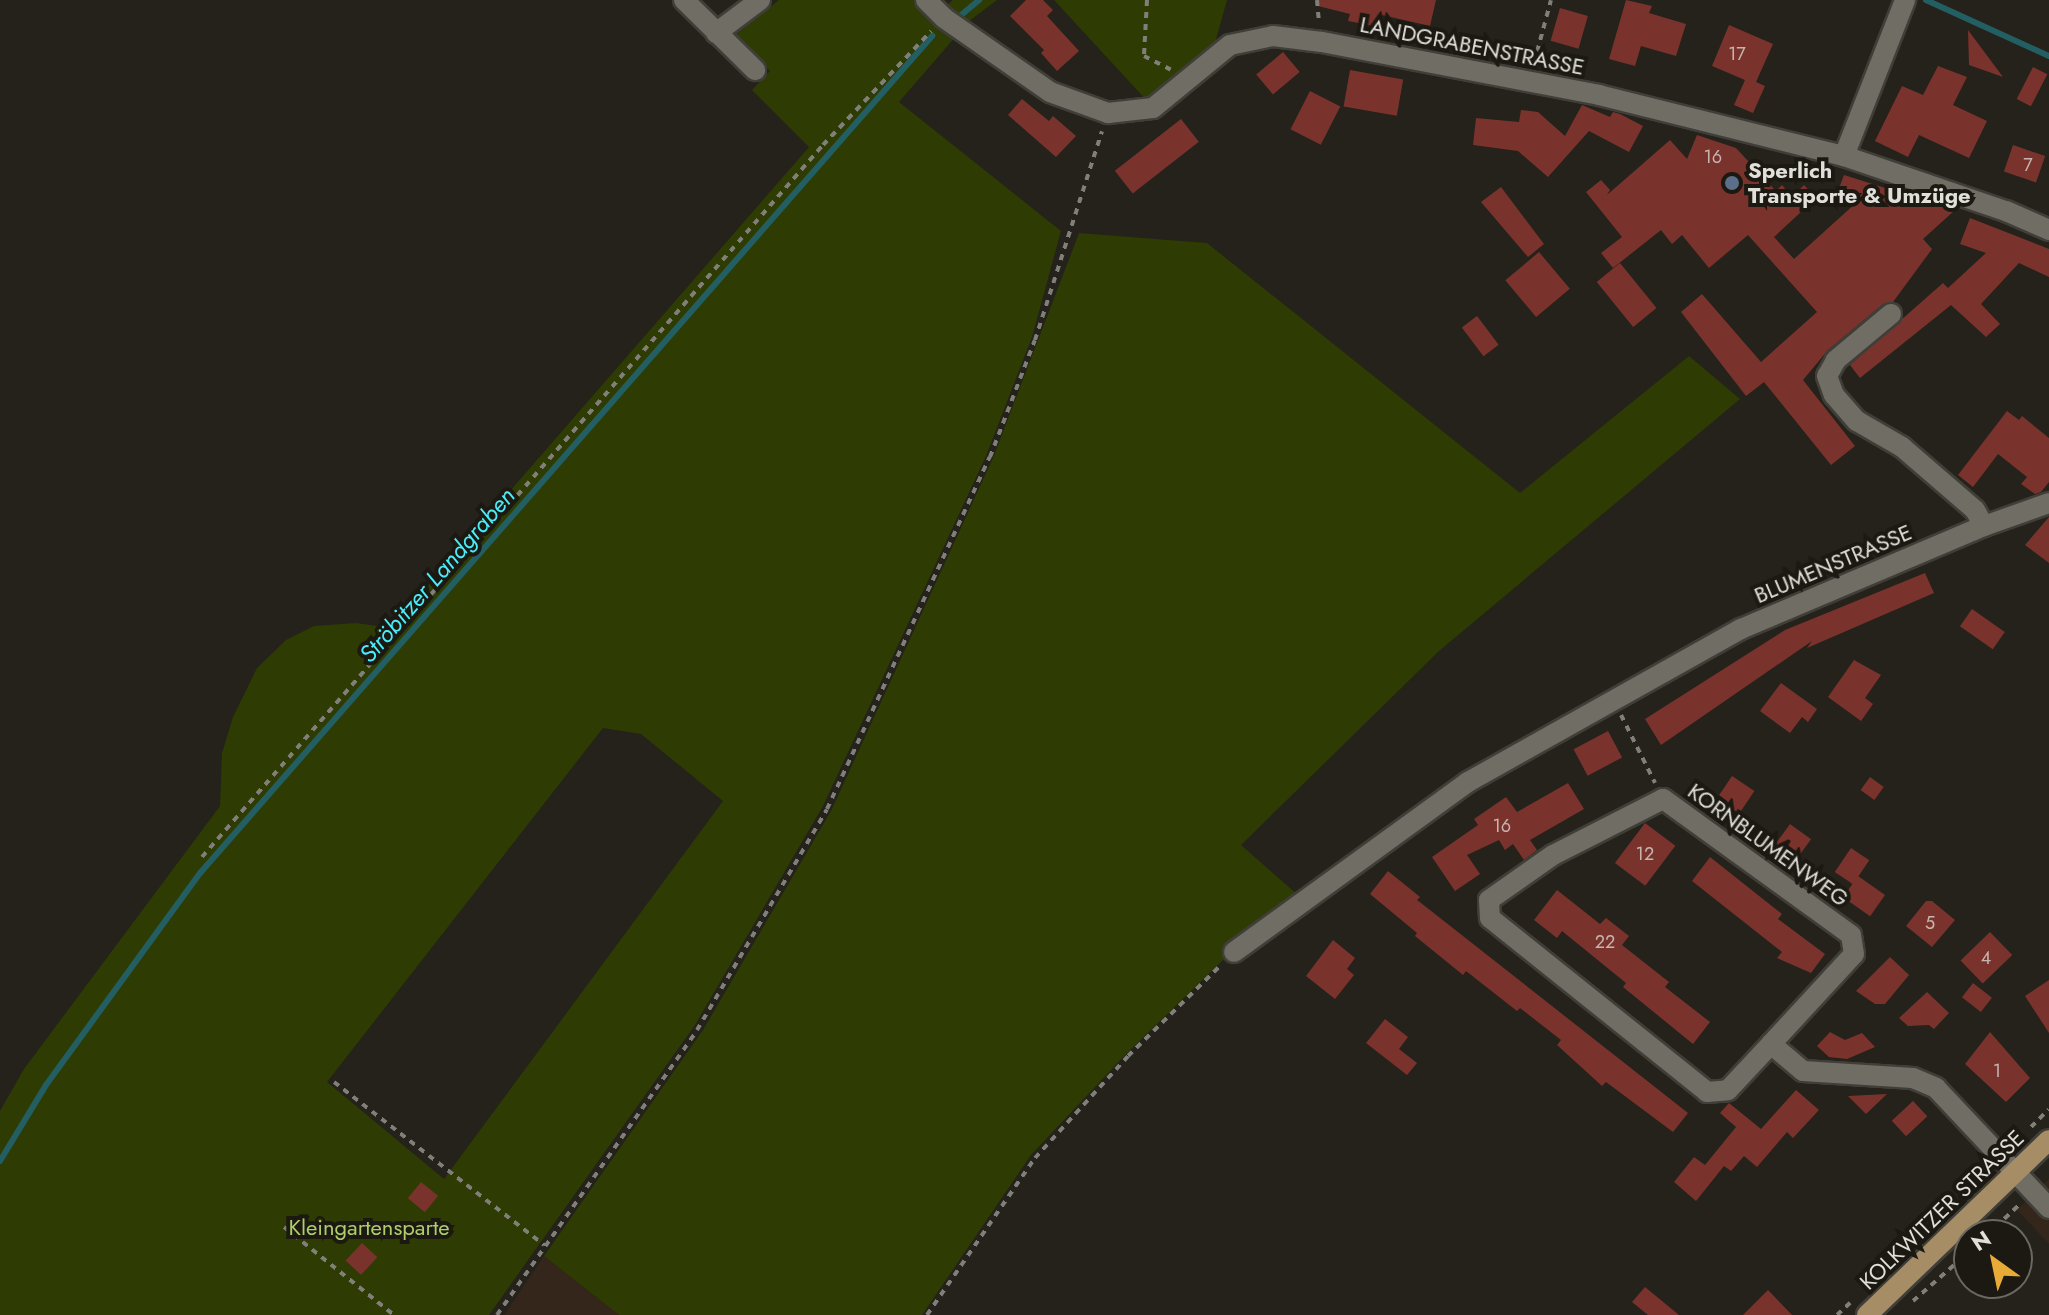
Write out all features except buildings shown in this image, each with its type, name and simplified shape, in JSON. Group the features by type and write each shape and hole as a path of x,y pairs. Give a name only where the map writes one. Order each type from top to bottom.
{"main road":[{"name":"KOLKWITZER STRASSE","path":"1867,1315 2049,1140"}],"street":[{"path":"684,0 755,70"},
{"path":"716,33 760,0"},
{"name":"LANDGRABENSTRASSE","path":"926,0 944,18 1050,92 1108,113 1153,108 1230,45 1273,36 1322,42 1599,95 1844,156 2006,211 2049,230"},
{"path":"1844,156 1905,0"},
{"path":"1891,314 1836,360 1827,376 1834,395 1857,421 1902,447 1975,510 1984,526"},
{"name":"BLUMENSTRASSE","path":"1234,952 1468,782 1741,629 1984,526 2049,503"},
{"name":"KORNBLUMENWEG","path":"1663,799 1851,935 1854,954 1771,1044 1728,1090 1707,1092 1490,918 1489,900 1553,855 1663,799"},
{"path":"1771,1044 1803,1071 1913,1078 1936,1088 2049,1208"}],"path":[{"path":"1147,0 1144,56 1187,78"},
{"path":"1528,82 1551,0"},
{"path":"202,857 823,145 944,18"},
{"path":"497,1315 697,1030 827,809 990,457 1035,340 1108,113"},
{"path":"1614,701 1663,799"},
{"path":"927,1315 1035,1158 1128,1056 1234,952"},
{"path":"334,1082 545,1245"},
{"path":"284,1227 394,1315"},
{"path":"1908,1305 1953,1266"}],"shaded area":[{"path":"2049,1179 2049,1244 2033,1227 2033,1219 2025,1219 2017,1210"},
{"path":"544,1256 619,1315 504,1315"}],"green space":[{"name":"Kleingartensparte","path":"779,0 917,0 957,35 899,102 1061,231 1032,337 986,456 823,806 695,1025 489,1315 0,1315 0,1111 24,1069 220,806 222,753 233,717 257,668 286,640 314,626 356,623 391,628 809,147 752,90 770,71 735,35","holes":["603,728 641,734 723,801 444,1179 327,1082"]},
{"path":"953,0 997,0 964,25 947,5"},
{"path":"1054,0 1227,0 1213,50 1149,103"},
{"path":"1079,233 1207,243 1520,493 1689,356 1740,399 1439,651 1241,845 1298,895 1228,955 1126,1054 1031,1155 922,1315 619,1315 544,1256 703,1030 831,811 993,458"}],"waterway":[{"name":"Ströbitzer Landgraben","path":"960,16 979,0"},
{"name":"Ströbitzer Landgraben","path":"1926,0 2049,56"},
{"name":"Ströbitzer Landgraben","path":"0,1161 46,1085 201,872 932,36"}],"place":[{"name":"Sperlich Transporte & Umzüge","path":"1732,183"}]}
